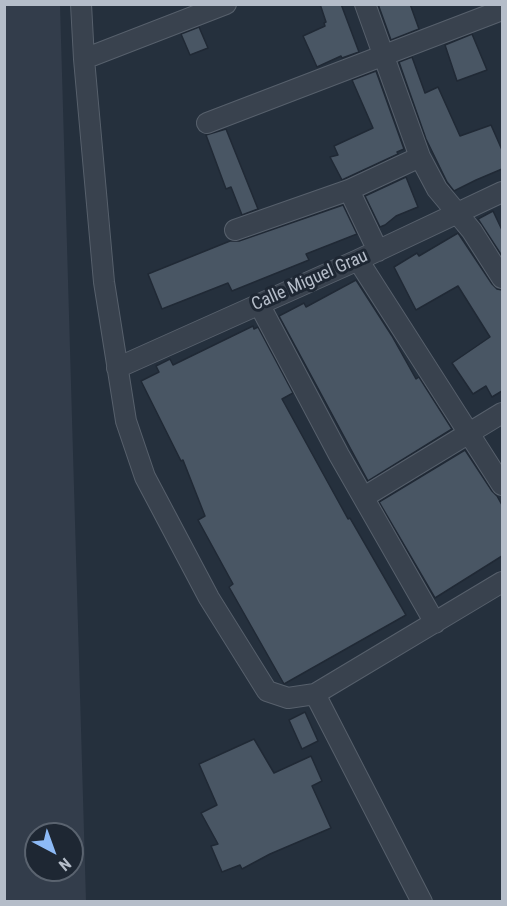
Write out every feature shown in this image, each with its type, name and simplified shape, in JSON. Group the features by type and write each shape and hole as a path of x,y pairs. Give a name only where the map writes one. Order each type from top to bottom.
{"street":[{"path":"81,4 104,282 126,421 145,477 208,598 267,691 288,698 315,694 502,582"},
{"path":"84,59 226,4"},
{"path":"365,4 420,157 437,189 472,231 502,278"},
{"path":"207,123 502,10"},
{"path":"235,230 349,190 420,157"},
{"path":"349,190 378,250"},
{"name":"Calle Miguel Grau","path":"117,369 502,192"},
{"path":"358,260 502,485"},
{"path":"258,304 339,455 435,622"},
{"path":"364,497 502,413"},
{"path":"315,694 422,902"}],"shaded area":[{"path":"5,4 60,5 84,822 24,822 24,882 84,882 84,832 86,901 5,901"}],"building":[{"path":"320,4 341,4 359,52 342,58 341,56 317,67 303,36 325,26 326,22"},
{"path":"378,4 410,4 419,29 391,40"},
{"path":"199,27 208,48 190,55 181,34"},
{"path":"472,34 487,70 457,81 445,45"},
{"path":"412,57 425,93 438,87 460,136 491,125 502,150 502,169 454,191 447,182 426,139 399,62"},
{"path":"376,71 404,149 342,180 330,157 338,155 334,146 373,128 352,80"},
{"path":"226,129 258,209 242,215 231,187 226,189 206,135"},
{"path":"406,177 418,207 396,216 380,227 365,196"},
{"path":"343,205 357,234 306,254 309,260 232,291 228,283 162,309 148,274 230,241 239,241"},
{"path":"493,211 502,230 502,256 478,219"},
{"path":"458,233 492,284 502,290 502,391 492,397 486,386 473,394 452,363 490,337 458,286 416,310 394,267 417,253 419,256"},
{"path":"356,280 416,379 419,377 452,429 368,481 279,316 304,303 306,307"},
{"path":"253,326 254,329 258,327 293,393 282,399 348,519 350,518 406,615 284,684 229,587 233,584 198,520 205,516 183,460 181,461 141,381 159,372 156,366 170,359 173,365"},
{"path":"465,450 502,505 502,556 435,598 379,502"},
{"path":"305,712 318,741 302,749 289,720"},
{"path":"254,739 274,773 311,756 322,781 312,786 331,828 270,854 242,869 240,865 222,872 211,846 218,844 201,813 217,805 199,764"}]}
